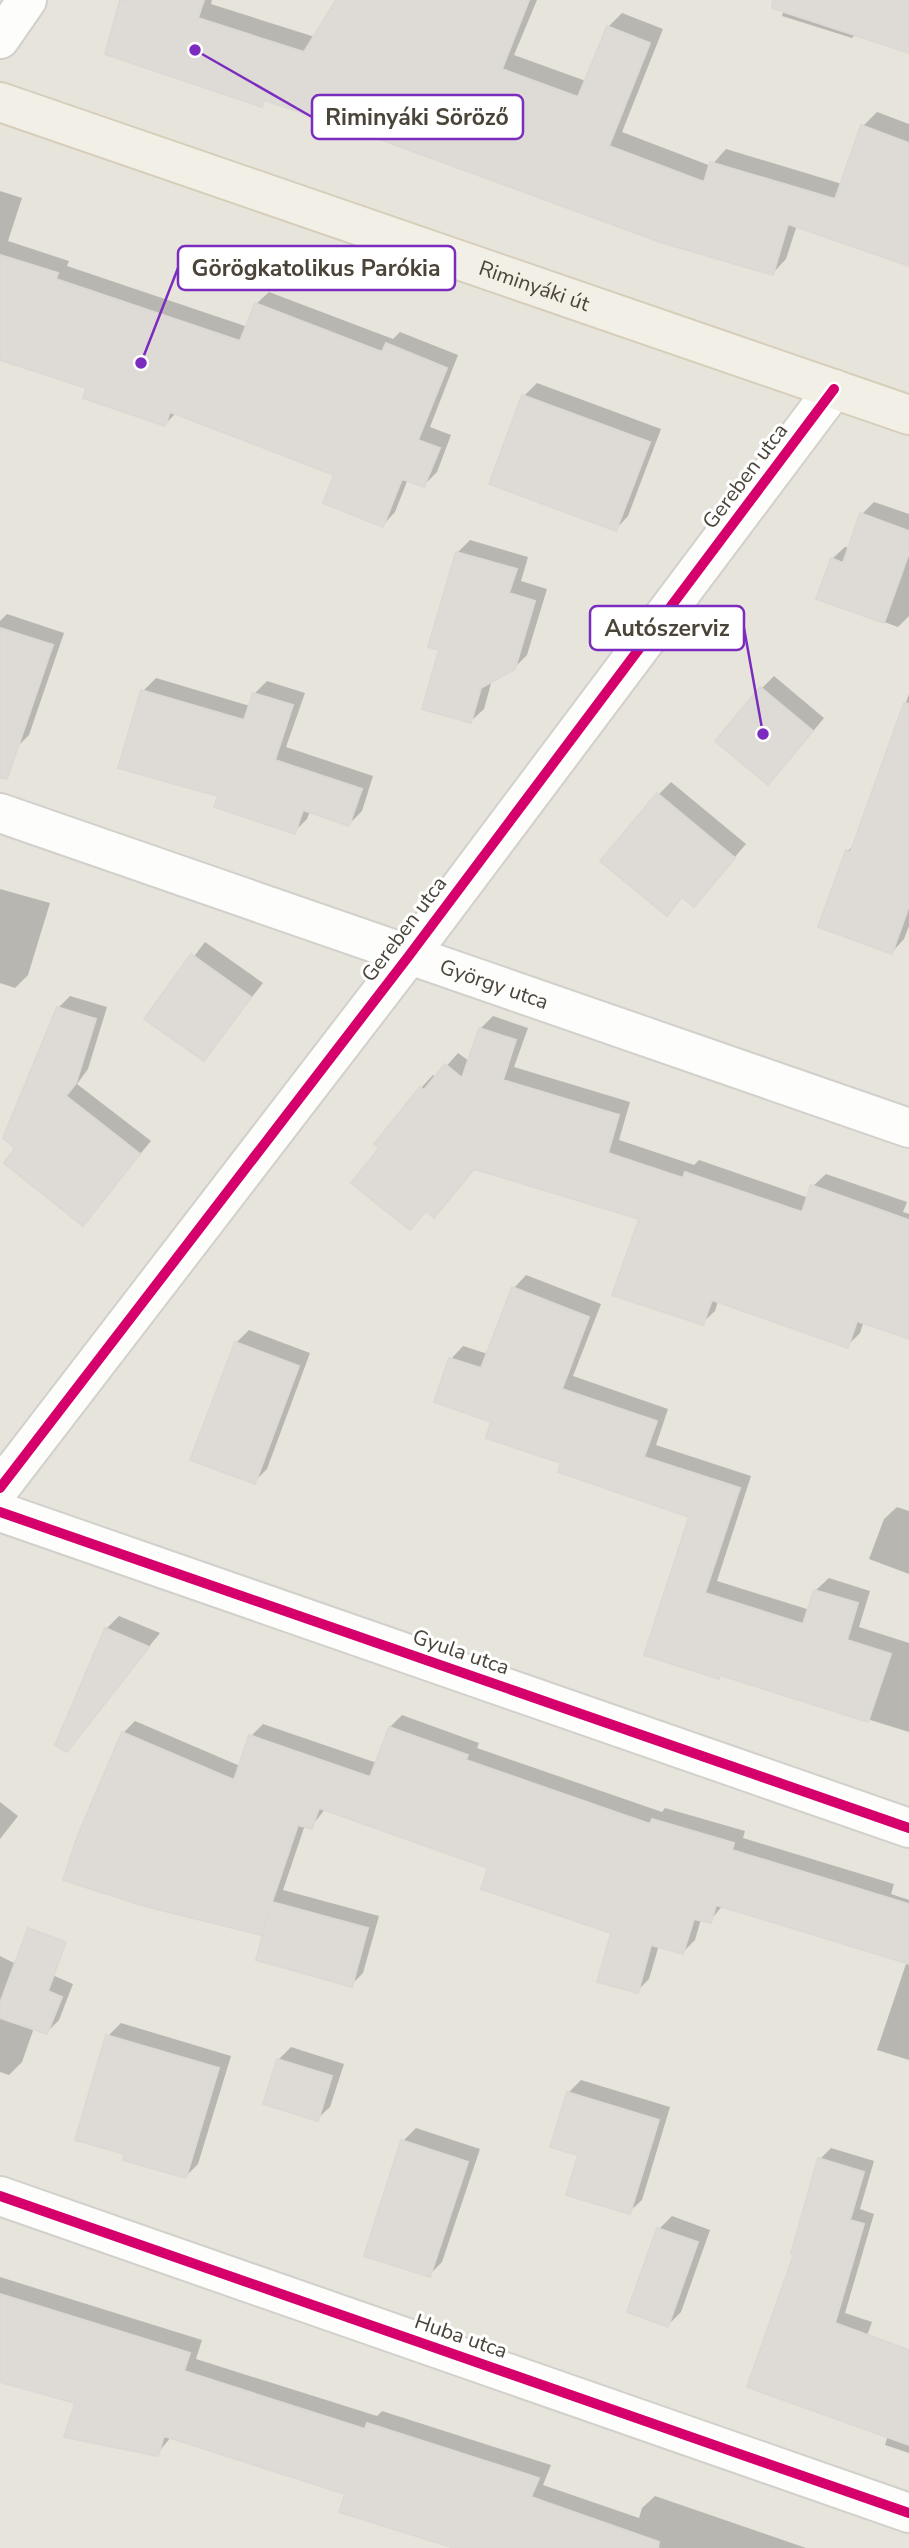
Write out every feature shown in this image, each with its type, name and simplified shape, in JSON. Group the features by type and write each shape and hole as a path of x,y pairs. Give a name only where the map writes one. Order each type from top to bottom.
{"main road":[{"name":"Riminyáki út","path":"0,102 909,415"}],"street":[{"path":"0,39 27,0"},
{"name":"Gereben utca","path":"0,1488 408,957 834,389"},
{"name":"György utca","path":"0,813 408,957 909,1128"},
{"name":"Gyula utca","path":"0,1512 909,1828"},
{"name":"Huba utca","path":"0,2196 909,2513"}],"shaded area":[{"path":"0,0 909,0 909,2548 0,2548"}],"building":[{"path":"120,0 204,0 198,18 304,52 336,0 529,0 502,69 578,97 607,26 650,43 609,146 704,182 710,162 835,199 861,125 909,143 909,266 788,224 773,275 663,243 371,136 264,100 262,107 105,54"},
{"path":"773,0 909,0 909,53 772,8"},
{"path":"0,255 58,273 56,279 240,341 255,303 382,352 386,343 447,368 418,440 440,448 424,487 402,479 383,527 323,503 334,475 170,412 165,426 83,398 86,388 0,360"},
{"path":"522,395 650,442 616,531 489,484"},
{"path":"860,513 909,531 909,553 884,623 816,599 831,558 843,563"},
{"path":"456,552 517,569 509,593 535,601 515,669 481,688 471,723 422,709 439,650 428,647"},
{"path":"0,628 53,645 7,779 0,778"},
{"path":"760,687 813,731 768,785 715,741"},
{"path":"141,690 244,720 253,693 293,705 275,760 362,789 349,826 303,810 295,834 214,807 218,796 118,768"},
{"path":"904,703 909,704 909,906 892,954 818,927 846,850 850,853"},
{"path":"657,793 735,858 694,907 682,897 667,916 600,861"},
{"path":"191,954 251,997 204,1061 144,1019"},
{"path":"57,1007 96,1019 76,1083 66,1096 140,1154 83,1226 4,1163 15,1148 3,1138"},
{"path":"479,1028 516,1040 503,1080 619,1115 608,1153 683,1178 685,1172 802,1212 811,1185 909,1220 909,1339 857,1321 848,1348 712,1300 703,1325 612,1295 639,1219 474,1169 434,1218 426,1211 410,1230 351,1183 379,1148 374,1144 420,1087 424,1090 445,1064 462,1078"},
{"path":"512,1287 589,1317 562,1389 657,1421 644,1457 740,1488 705,1593 803,1624 814,1590 858,1603 847,1640 891,1654 868,1722 720,1675 719,1679 644,1655 689,1517 558,1472 561,1463 486,1438 491,1422 434,1402 449,1358 481,1368"},
{"path":"235,1342 299,1366 255,1484 190,1460"},
{"path":"105,1628 149,1647 67,1752 55,1745"},
{"path":"389,1727 468,1755 466,1760 650,1824 652,1819 734,1843 732,1850 909,1904 909,1964 716,1905 711,1923 694,1919 683,1954 651,1945 638,1993 597,1982 611,1933 481,1889 488,1868 319,1808 312,1829 298,1825 272,1902 368,1928 352,1987 256,1960 269,1911 261,1935 148,1907 63,1880 77,1837 122,1732 234,1780 249,1735 370,1777"},
{"path":"28,1928 66,1942 48,1991 62,1997 47,2034 0,2018 0,2003"},
{"path":"106,2035 219,2068 186,2178 123,2160 125,2154 75,2140"},
{"path":"277,2059 332,2076 318,2121 263,2104"},
{"path":"567,2092 659,2120 630,2214 566,2195 578,2155 550,2147"},
{"path":"401,2140 468,2162 430,2277 364,2256"},
{"path":"818,2158 864,2172 850,2220 864,2224 835,2323 909,2350 909,2445 747,2387 794,2254 791,2253"},
{"path":"657,2228 698,2242 668,2327 627,2312"},
{"path":"0,2294 190,2353 184,2371 365,2429 367,2423 539,2478 531,2497 659,2542 658,2548 454,2548 339,2512 345,2494 164,2436 158,2456 64,2437 75,2403 0,2382"}],"cycle path":[{"path":"0,1488 408,957 834,389"},
{"path":"0,1512 909,1828"},
{"path":"0,2196 909,2513"}],"place":[{"name":"Riminyáki Söröző","path":"195,50"},
{"name":"Görögkatolikus Parókia","path":"141,363"},
{"name":"Autószerviz","path":"763,734"}]}
